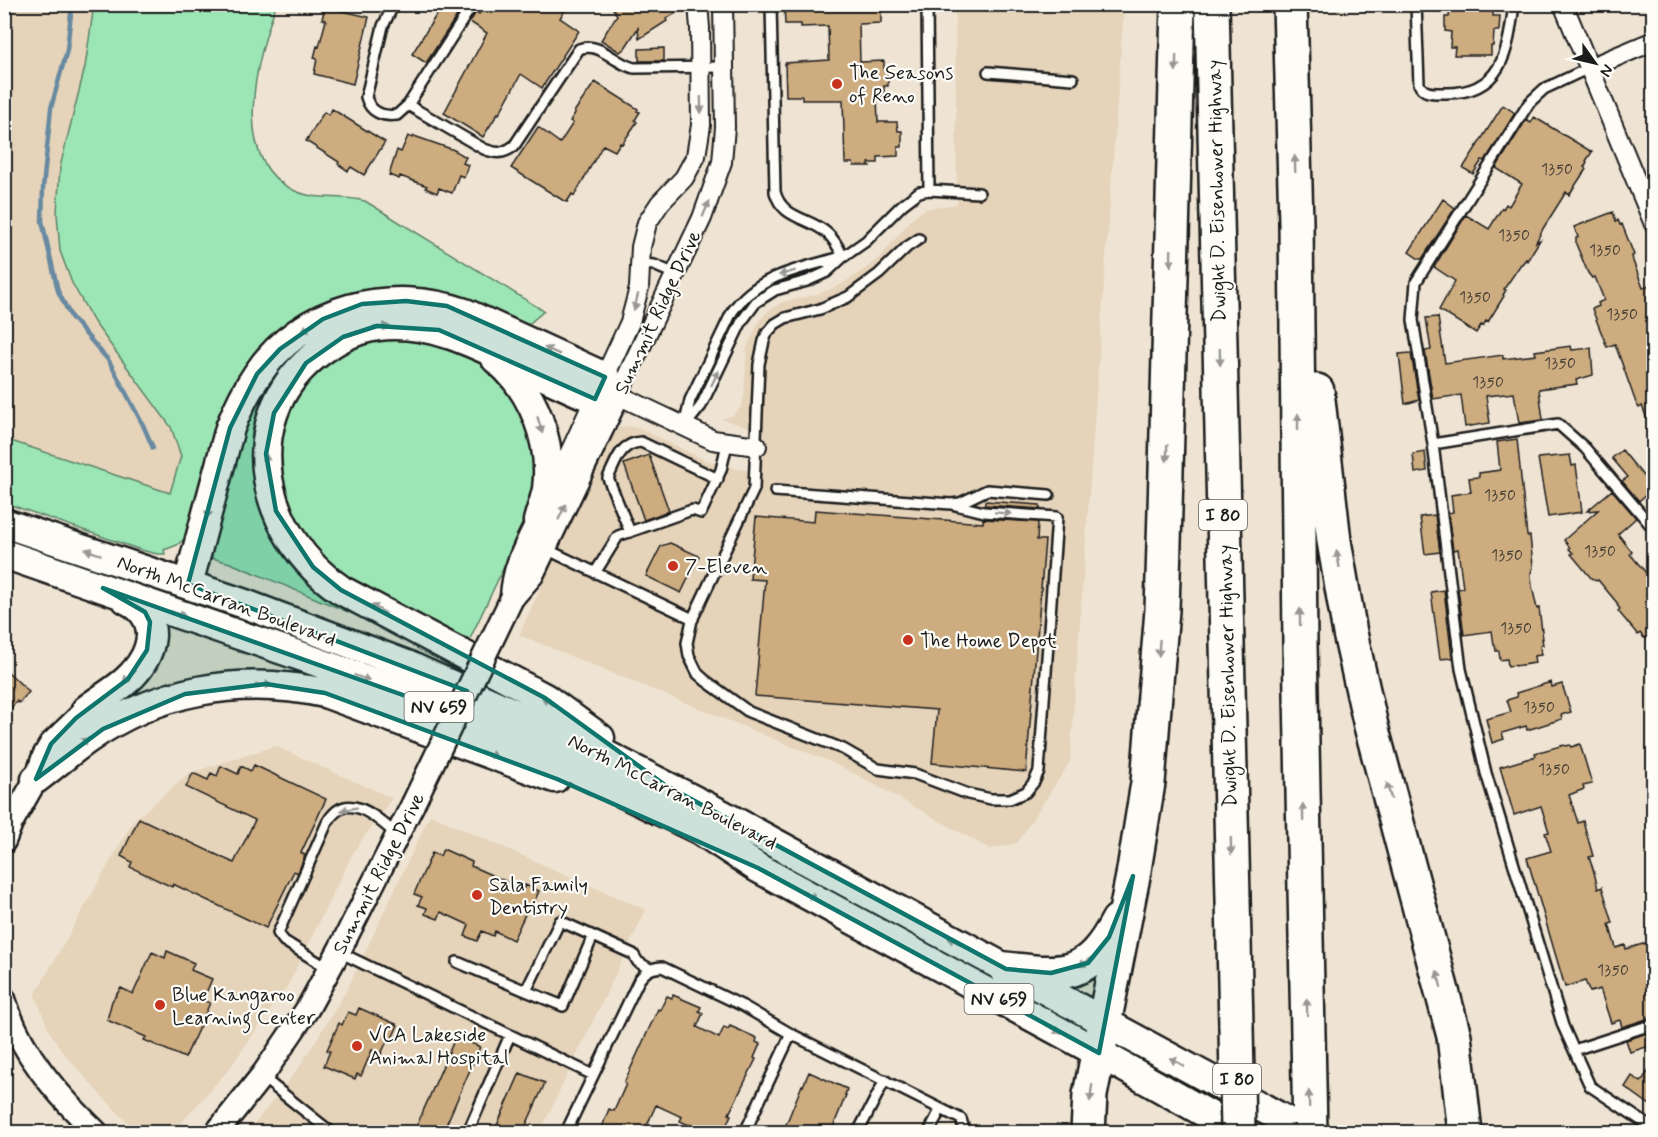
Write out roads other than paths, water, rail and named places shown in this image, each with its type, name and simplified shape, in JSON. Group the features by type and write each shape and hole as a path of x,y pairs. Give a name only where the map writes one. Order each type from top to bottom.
{"highway":[{"path":"1088,1132 1090,1095 1133,876 1148,783 1162,610 1178,4"},
{"name":"Dwight D. Eisenhower Highway","path":"1212,4 1239,1132"},
{"path":"1290,4 1296,222 1300,645 1309,1132"},
{"path":"1296,222 1308,288 1322,442 1334,541 1350,633 1371,726 1454,1036 1465,1062 1485,1132"},
{"path":"1006,969 1051,973 1075,969 1088,963 1100,952 1118,920 1133,876"},
{"path":"1454,1036 1465,1132"}],"main road":[{"path":"188,584 230,428 238,409 257,374 267,362 292,338 323,319 362,304 382,301 447,306 475,317 606,390"},
{"path":"606,390 439,330 377,326 363,329 323,349 306,363 282,394 268,434 267,472 276,511 301,553 326,580 545,698 665,785"},
{"path":"461,338 507,368 535,411 542,430 548,473 547,489 538,520"},
{"name":"North McCarran Boulevard","path":"4,523 245,603 407,665 588,746 665,785 1006,969 1239,1132"},
{"name":"North McCarran Boulevard","path":"4,554 309,659 425,701 499,733 658,808 700,830 758,868 1102,1038 1309,1132"},
{"path":"86,710 128,679 140,665 151,635 150,622 145,612 137,604 103,588"},
{"path":"36,779 85,740 124,717 152,705 185,694 227,686 267,684 294,686 352,702 557,779 758,868"}],"street":[{"name":"Summit Ridge Drive","path":"217,1132 262,1077 294,1030 334,961 398,835 512,598 532,575 544,549 606,390 635,306 640,282 641,247 647,223 660,202 684,178 696,156 701,125 698,4"},
{"name":"Summit Ridge Drive","path":"512,598 516,567 538,520 606,390 675,274 710,200 722,162 725,127 723,4"},
{"path":"1563,4 1653,224"},
{"path":"1589,69 1653,41"},
{"path":"606,390 713,440 727,444 757,446"},
{"path":"4,841 51,744 86,710"},
{"path":"4,999 11,1019 34,1062 61,1096 96,1132"}],"lane":[{"path":"394,4 383,26 366,97 370,107 381,115 397,115 408,105 473,4"},
{"path":"771,4 777,200 788,213 827,233 843,257"},
{"path":"927,4 929,190"},
{"path":"1416,4 1420,88 1426,91 1450,93 1464,92 1480,85 1497,71 1504,58 1509,39 1514,4"},
{"path":"408,105 484,149 504,153 514,146 579,49 594,47 627,67 634,68 724,68"},
{"path":"1589,69 1544,89 1529,103 1416,282 1413,320 1433,444 1461,669 1485,772 1563,1026 1590,1086 1653,1129"},
{"path":"988,72 1073,79"},
{"path":"684,427 690,400 732,312 739,302 761,283 772,277 843,257 866,241 911,197 929,190 979,193"},
{"path":"775,491 951,504 984,512 1057,517 1039,771 1026,792 1010,799 991,799 968,794 915,774 878,769 843,749 740,706 706,681 693,665 687,643 693,618 752,496 756,480 759,364 767,333 785,318 820,309 848,297 919,239"},
{"path":"641,264 663,268 675,274"},
{"path":"1433,444 1558,424 1585,448 1653,529"},
{"path":"630,531 608,478 625,446 641,442 718,479"},
{"path":"595,573 613,540 618,536 689,511 701,513 718,479 727,444"},
{"path":"951,504 960,503 987,490 1049,495"},
{"path":"544,549 693,618"},
{"path":"398,835 368,811 356,807 338,811 327,823 278,933 284,941 510,1035 593,1075"},
{"path":"526,991 560,921 633,954 638,962 650,969"},
{"path":"458,962 563,1006 593,936"},
{"path":"566,1132 638,982 646,971 662,967 743,1006 791,1034 961,1119 965,1132"},
{"path":"1574,1050 1653,1024"},
{"path":"745,1132 791,1034"},
{"path":"468,1132 510,1035"},
{"path":"262,1077 331,1132"},
{"path":"858,1132 885,1080"},
{"path":"929,1132 940,1110"}],"waterway":[{"path":"72,4 67,50 51,108 42,221 58,291 71,317 109,361 153,448"},
{"path":"4,585 9,583"}],"place":[{"name":"The Seasons of Reno","path":"837,84"},
{"name":"7-Eleven","path":"673,566"},
{"name":"The Home Depot","path":"908,640"},
{"name":"Sala Family Dentistry","path":"477,895"},
{"name":"Blue Kangaroo Learning Center","path":"160,1005"},
{"name":"VCA Lakeside Animal Hospital","path":"357,1046"}]}
